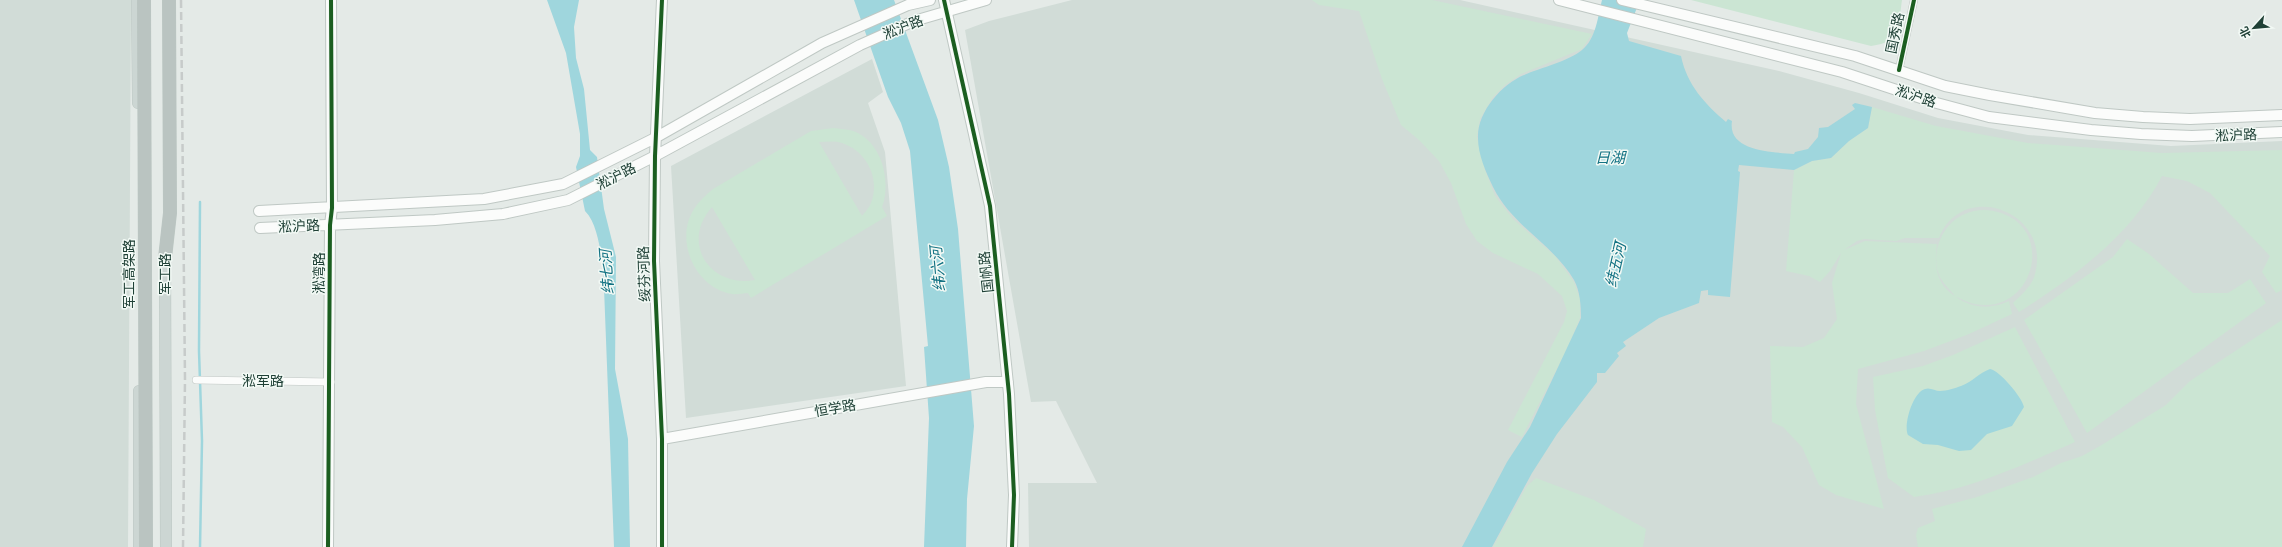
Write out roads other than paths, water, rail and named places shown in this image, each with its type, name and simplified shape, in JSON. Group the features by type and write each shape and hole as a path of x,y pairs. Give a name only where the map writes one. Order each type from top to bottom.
{"highway":[{"name":"军工高架路","path":"144,0 146,547"},
{"path":"165,258 170,213 169,0"}],"main road":[{"name":"军工路","path":"138,0 139,547"},
{"name":"军工路","path":"165,0 166,547"},
{"name":"淞湾路","path":"328,547 331,382 330,224 332,208 331,0"},
{"name":"绥芬河路","path":"662,0 655,138 654,260 662,439 662,547"},
{"name":"淞沪路","path":"259,212 484,199 563,184 655,138 822,43 908,5 930,0"},
{"name":"国帆路","path":"944,0 990,206 1008,382 1014,495 1012,547"},
{"name":"淞沪路","path":"260,228 435,220 503,214 568,200 655,156 860,45 914,21 947,13 986,0"},
{"name":"淞沪路","path":"1559,0 1842,72 1933,102 1989,117 2091,130 2192,136 2282,132"},
{"name":"淞沪路","path":"1622,0 1855,56 1960,89 2095,113 2190,119 2282,115"},
{"name":"国秀路","path":"1894,88 1898,70"},
{"name":"恒学路","path":"662,439 976,384 1008,382"}],"street":[{"name":"国秀路","path":"1898,70 1914,0"},
{"name":"淞军路","path":"196,380 331,382"}],"water":[{"name":"纬七河","path":"547,0 579,0 574,27 576,58 584,89 590,150 597,157 604,209 616,257 615,369 628,439 630,547 614,547 603,262 595,228 585,211 576,167 580,156 580,134 566,53"},
{"name":"纬六河","path":"854,0 894,0 938,120 949,167 958,229 974,426 967,499 966,547 924,547 929,418 924,347 928,346 910,151 901,123 888,97"},
{"name":"日湖","path":"1602,0 1640,0 1627,33 1629,41 1681,56 1692,85 1704,101 1726,122 1728,119 1732,121 1732,131 1737,139 1744,145 1764,151 1794,154 1795,152 1808,149 1818,137 1819,128 1828,127 1855,109 1852,105 1855,103 1872,107 1868,128 1849,141 1831,158 1812,161 1794,170 1739,165 1738,171 1740,172 1730,297 1708,295 1708,290 1701,291 1699,303 1659,318 1623,342 1626,346 1617,353 1619,356 1605,373 1597,373 1597,382 1557,434 1532,473 1492,547 1462,547 1507,462 1530,427 1581,318 1580,298 1574,280 1555,255 1511,213 1501,201 1493,187 1479,151 1479,128 1486,109 1492,100 1507,85 1524,75 1570,58 1587,45 1596,27"},
{"path":"1990,369 1999,374 2015,391 2024,407 2012,426 1987,434 1971,450 1959,451 1938,445 1923,444 1908,435 1907,424 1910,409 1921,391 1925,389 1940,391 1956,388"}],"waterway":[{"path":"200,202 199,351 202,441 200,547"}],"railway":[{"path":"181,0 185,379 183,547"}],"water label":[{"name":"纬五河","path":"1616,265"}]}
